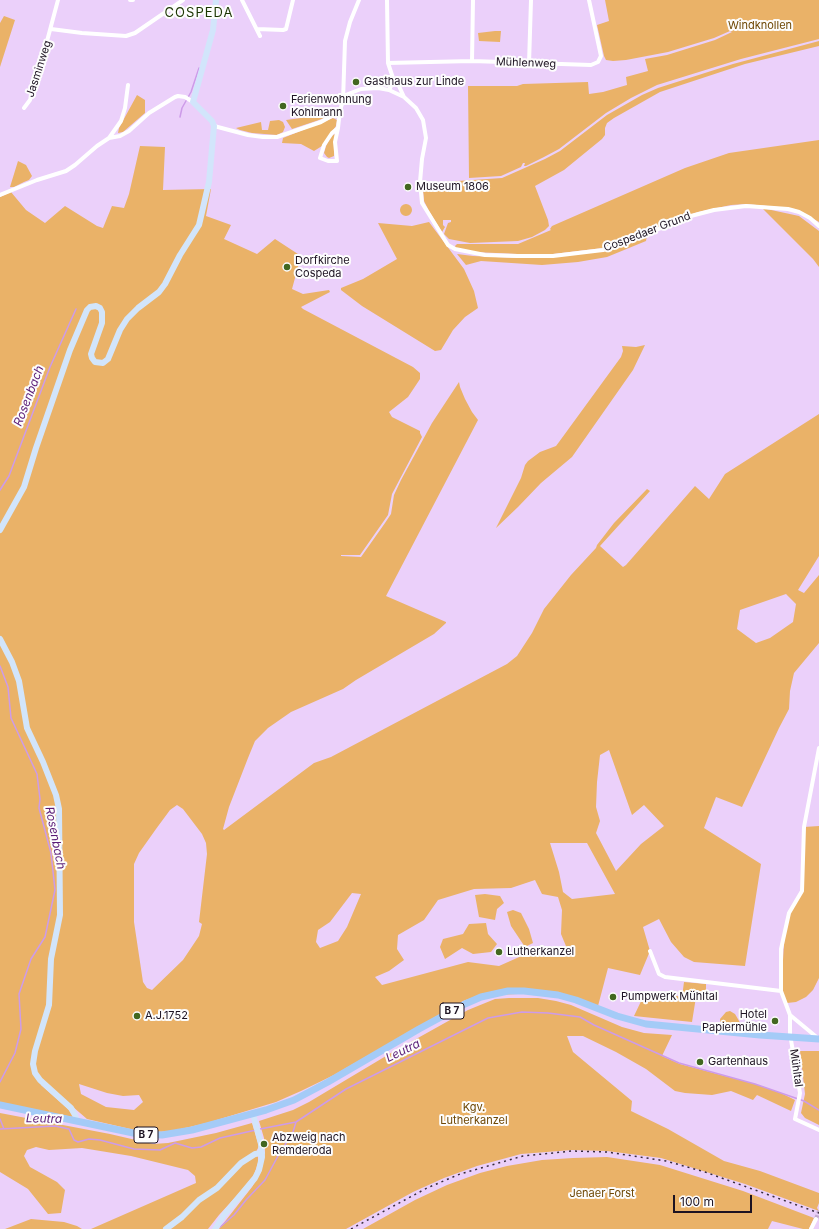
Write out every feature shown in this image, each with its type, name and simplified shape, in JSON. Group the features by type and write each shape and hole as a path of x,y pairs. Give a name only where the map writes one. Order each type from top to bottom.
{"main road":[{"name":"B 7","path":"0,1106 138,1134 162,1135 192,1130 279,1106 301,1096 448,1013 481,997 508,991 524,991 558,995 638,1022 791,1038"},
{"path":"791,1038 819,1039"}],"street":[{"name":"Jasminweg","path":"24,108 30,100 46,52 50,29 58,0"},
{"path":"50,29 126,36 140,29 183,0"},
{"path":"189,100 213,30 216,0"},
{"path":"242,0 260,36"},
{"path":"257,29 283,30 286,28 293,0"},
{"path":"338,128 324,145 320,158 328,161 337,161 336,142 343,96 345,43 350,22 358,1 353,0"},
{"path":"387,0 388,64 393,78 398,84 404,97"},
{"path":"472,61 473,0"},
{"path":"529,64 531,0"},
{"name":"Mühlenweg","path":"388,64 472,61 591,65 598,62 602,56 590,0"},
{"path":"389,90 393,78"},
{"path":"0,195 66,170 75,165 109,138 121,121 125,108 128,85"},
{"path":"343,96 368,88 378,88 389,90 404,97"},
{"path":"0,530 24,487 67,357 87,310 90,307 96,306 100,308 102,312 102,323 91,354 95,362 103,363 108,359 120,330 127,319 134,311 159,292 165,284 180,255 199,225 208,188 213,155 214,126 212,121 189,100 178,96 148,113 129,131 120,136 109,138"},
{"name":"Cospedaer Grund","path":"404,97 419,112 426,131 421,174 422,203 448,245 455,249 485,255 504,256 553,256 603,250 647,234 692,215 725,208 746,206 788,209 799,212 810,218 819,226"},
{"path":"214,126 263,137 277,137 321,122 340,110"},
{"path":"0,639 12,662 19,681 27,728 44,762 56,795 59,809 60,915 51,959 49,1005 35,1051 33,1064 35,1073 40,1080 71,1108 76,1115 77,1121"},
{"path":"791,1038 790,1015 781,991 781,949 789,914 802,891 804,828 819,748"},
{"path":"650,951 659,974 665,977 781,991"},
{"path":"790,1015 819,1039"},
{"name":"Mühltal","path":"791,1038 800,1093 795,1119 819,1130"},
{"path":"215,1229 254,1178 260,1164 262,1153 253,1114"},
{"path":"166,1229 182,1217 200,1200 217,1188 238,1166 255,1154 262,1153"},
{"path":"811,1229 816,1219"}],"green space":[{"name":"Windknollen","path":"605,0 819,0 819,39 741,59 657,85 606,113 559,149 526,166 524,166 525,163 523,163 521,167 501,176 469,178 468,86 517,86 523,84 588,82 589,94 603,92 627,85 626,77 648,71 645,59 667,55 715,40 732,32 730,31 714,38 668,52 626,60 606,60 597,25 609,21"},
{"path":"4,16 15,20 0,67 0,23"},
{"path":"501,31 500,42 479,41 478,33"},
{"path":"819,41 819,46 745,64 660,92 614,118 607,123 605,135 602,139 564,170 535,186 549,226 532,237 518,241 470,243 449,239 444,234 448,223 451,222 451,220 443,220 443,225 445,227 442,232 424,201 423,189 428,183 502,178 545,159 560,151 607,115 642,95 658,88 733,64"},
{"path":"137,95 145,100 145,113 123,132 118,133 119,128"},
{"path":"323,115 324,118 292,129 286,120"},
{"path":"333,118 337,120 336,126 322,146 314,151 301,144 282,143 283,138"},
{"path":"279,120 283,122 285,127 283,132 277,135 252,133 236,128 261,122 262,130 268,130 270,121"},
{"path":"335,134 334,156 329,158 324,153 331,136"},
{"path":"819,140 819,222 799,211 789,208 746,204 731,205 698,212 603,248 553,254 518,254 474,252 456,248 455,246 457,244 518,244 551,230 550,229 552,226 685,168 729,153"},
{"path":"140,146 165,147 163,190 211,189 206,216 231,225 224,239 257,254 275,239 301,256 292,289 303,294 329,290 330,292 301,307 303,309 413,367 420,373 420,379 408,397 389,412 392,417 420,431 422,437 392,494 388,515 360,555 341,556 361,557 385,523 391,514 394,495 401,480 432,423 459,382 465,399 478,420 386,596 446,623 434,634 343,689 291,712 268,728 255,741 229,807 224,830 314,763 331,757 507,664 517,656 532,633 544,609 571,575 596,548 614,523 647,489 650,491 600,546 623,567 695,486 709,499 725,474 819,414 819,556 798,590 804,593 819,575 819,643 794,673 790,691 789,709 742,807 716,797 704,828 761,864 745,966 694,962 684,957 671,942 659,919 643,927 650,951 640,975 608,968 598,1006 558,992 477,996 463,1001 334,1075 301,1091 276,1102 207,1123 172,1131 156,1132 139,1131 87,1119 44,1082 41,1085 67,1108 74,1116 73,1117 0,1103 0,197 11,192 26,210 45,223 65,206 97,226 103,228 112,206 124,208 129,194","holes":["786,594 796,604 793,622 770,638 756,643 737,629 740,610","609,750 632,815 644,805 664,826 641,844 616,871 596,833 600,821 596,807 600,755","177,805 183,809 202,834 206,843 207,854 199,922 202,924 199,936 183,960 152,990 147,988 143,982 134,922 134,864 139,853 170,810","550,843 587,843 615,894 572,899 563,892 559,872","535,880 542,894 558,897 562,910 561,934 568,951 526,954 499,966 468,962 382,985 375,977 389,971 404,960 397,949 398,935 424,920 438,900 474,889 511,888","352,893 361,894 347,927 338,941 320,948 316,942 318,930 330,922","79,1084 107,1093 123,1096 139,1095 143,1102 134,1110 106,1107 81,1094"]},
{"path":"18,161 26,165 32,176 29,180 14,187 10,187"},
{"path":"408,204 411,205 411,215 404,216 401,215 400,208 401,205"},
{"path":"762,208 799,216 819,231 819,267 813,259"},
{"path":"429,222 464,269 474,291 478,308 465,317 453,330 441,350 435,351 362,306 341,290 341,288 363,279 397,259 378,223 412,226"},
{"path":"647,235 646,241 607,257 578,262 542,265 481,261 466,265 457,254 518,258 603,251"},
{"path":"645,345 633,370 572,457 541,483 496,528 528,461 540,452 556,446 621,357 623,351 622,346 636,347"},
{"path":"819,826 819,978 813,990 806,997 796,1002 787,1003 781,991 785,929 789,913 802,891 804,827"},
{"path":"485,894 500,896 504,903 497,909 495,920 479,917 475,895"},
{"path":"513,910 521,913 529,929 533,943 525,947 511,926 507,912"},
{"path":"486,923 488,934 497,944 491,952 473,954 462,948 445,959 440,947 443,939 463,934 469,924"},
{"path":"684,982 706,984 706,992 696,997 692,1022 634,1016 644,995 650,998 659,997 661,993 682,997"},
{"name":"Kgv. Lutherkanzel","path":"538,998 556,1001 571,1005 622,1027 644,1033 672,1035 662,1056 680,1064 755,1084 781,1093 795,1100 791,1111 757,1095 753,1100 731,1091 712,1095 675,1091 646,1069 616,1052 583,1036 567,1036 573,1052 632,1101 631,1111 668,1129 724,1161 760,1171 819,1193 819,1203 817,1208 819,1211 745,1184 661,1158 607,1151 572,1150 521,1154 477,1166 444,1178 413,1192 346,1229 219,1229 252,1187 261,1172 265,1153 264,1138 259,1121 293,1110 309,1102 391,1053 468,1010 495,999"},
{"path":"730,1011 735,1014 742,1026 741,1027 721,1025 720,1019 726,1012"},
{"path":"800,1051 819,1051 819,1125 805,1118 801,1113 805,1094"},
{"path":"0,1113 110,1134 153,1144 168,1143 216,1133 252,1123 259,1146 256,1152 164,1229 91,1229 196,1183 195,1176 188,1170 131,1156 82,1148 49,1150 36,1147 27,1150 24,1156 30,1167 57,1182 65,1190 61,1213 48,1214 28,1189 0,1172"},
{"path":"258,1156 258,1163 254,1175 208,1229 167,1229 250,1158"},
{"name":"Jenaer Forst","path":"607,1157 660,1165 743,1191 814,1218 809,1229 803,1229 772,1221 768,1229 363,1229 415,1200 447,1185 480,1173 507,1166 542,1160"},
{"path":"31,1219 64,1222 82,1229 5,1229"}],"waterway":[{"path":"180,117 182,108 191,92 199,68"},
{"name":"Rosenbach","path":"0,490 9,476 50,367 76,309"},
{"name":"Rosenbach","path":"0,666 8,687 11,718 37,774 40,799 39,808 51,853 55,890 45,937 31,959 19,994 21,1029 15,1053 0,1082"},
{"name":"Leutra","path":"260,1129 296,1122 346,1089 488,1018 522,1012 548,1013 580,1017 594,1025 679,1063 755,1084 804,1101 819,1110"},
{"name":"Rosenbach","path":"0,1119 4,1129"},
{"path":"220,1227 234,1215 265,1180 293,1132 296,1122"},
{"name":"Leutra","path":"0,1129 55,1126 69,1129 74,1140 78,1142 89,1139 100,1140 134,1149 160,1150 175,1143 192,1148 201,1147 220,1138 256,1130"}],"tunnel":[{"path":"816,1219 819,1211"}],"railway":[{"path":"351,1229 427,1188 460,1174 523,1156 572,1151 607,1152 666,1161 705,1172 819,1213"}],"place":[{"name":"Gasthaus zur Linde","path":"356,82"},
{"name":"Ferienwohnung Kohlmann","path":"283,106"},
{"name":"Museum 1806","path":"408,187"},
{"name":"Dorfkirche Cospeda","path":"287,267"},
{"name":"Lutherkanzel","path":"499,952"},
{"name":"Pumpwerk Mühltal","path":"613,997"},
{"name":"A.J.1752","path":"137,1016"},
{"name":"Hotel Papiermühle","path":"775,1021"},
{"name":"Gartenhaus","path":"700,1062"},
{"name":"Abzweig nach Remderoda","path":"264,1144"}],"district":[{"name":"COSPEDA","path":"199,13"}]}
